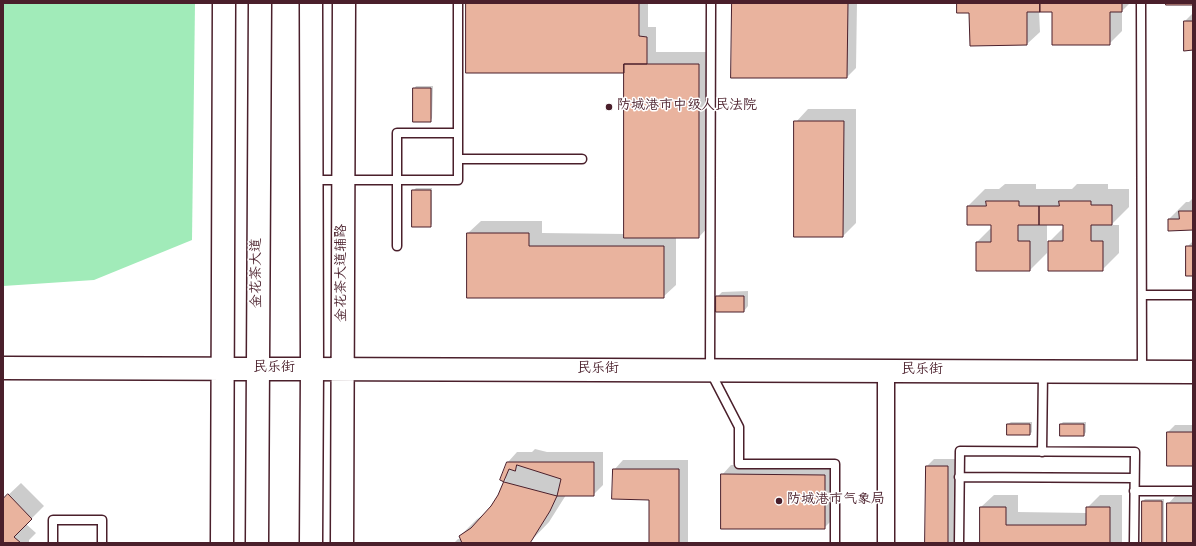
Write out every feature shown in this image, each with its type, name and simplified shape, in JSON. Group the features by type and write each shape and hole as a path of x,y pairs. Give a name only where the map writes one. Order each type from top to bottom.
{"main road":[{"path":"222,543 224,3"},
{"name":"金花茶大道","path":"257,543 260,3"},
{"path":"311,543 312,3"},
{"name":"金花茶大道辅路","path":"342,543 344,3"},
{"name":"民乐街","path":"3,368 1193,372"}],"street":[{"path":"886,371 886,543"}],"lane":[{"path":"312,180 458,180 458,3"},
{"path":"711,3 710,371 739,427 739,464 835,464 834,543"},
{"path":"1141,3 1142,372"},
{"path":"397,246 397,133 458,133"},
{"path":"458,159 582,159"},
{"path":"1142,295 1193,295"},
{"path":"1042,452 1043,372"},
{"path":"959,543 960,451 1135,452 1134,543"},
{"path":"959,477 1134,478"},
{"path":"1134,491 1193,492"},
{"path":"53,543 53,520 102,520 102,543"}],"green space":[{"path":"3,3 195,3 192,240 94,280 3,286"}],"building":[{"path":"466,3 639,3 639,36 647,37 647,64 624,64 624,73 466,73"},
{"path":"732,3 848,3 847,78 731,78"},
{"path":"957,3 1040,3 1040,12 1027,12 1027,45 970,46 969,13 957,13"},
{"path":"1040,3 1122,3 1122,12 1110,12 1110,45 1052,45 1052,12 1040,12"},
{"path":"1166,3 1193,3 1193,5 1166,5"},
{"path":"1184,21 1193,21 1193,50 1184,51"},
{"path":"624,64 699,64 699,238 624,238"},
{"path":"413,88 431,88 431,122 413,122"},
{"path":"794,121 844,121 843,237 794,237"},
{"path":"412,190 431,190 431,227 412,227"},
{"path":"986,201 1019,201 1019,206 1039,206 1039,225 1018,225 1018,241 1030,241 1030,271 976,271 976,242 991,242 991,225 967,225 967,206 986,206"},
{"path":"1059,201 1091,201 1091,205 1112,205 1112,225 1091,225 1091,241 1103,241 1103,271 1048,271 1048,241 1063,241 1063,225 1039,225 1039,206 1059,206"},
{"path":"1179,211 1193,211 1193,230 1168,231 1168,219 1179,219"},
{"path":"467,233 529,233 529,246 664,246 664,298 467,298"},
{"path":"1186,246 1193,246 1193,276 1186,276"},
{"path":"716,296 744,296 744,312 716,312"},
{"path":"1007,424 1030,424 1030,435 1007,435"},
{"path":"1060,424 1084,424 1084,436 1060,436"},
{"path":"1167,432 1193,432 1193,466 1167,466"},
{"path":"507,462 594,462 594,496 557,496 504,482 500,480"},
{"path":"517,465 561,479 557,496 550,511 530,543 462,543 459,536 471,528 491,506 498,495 509,469 515,471"},
{"path":"926,466 948,466 948,543 925,543"},
{"path":"613,469 679,469 679,543 649,543 649,500 612,499"},
{"path":"721,474 825,475 825,529 721,529"},
{"path":"8,494 32,519 14,537 21,543 3,543 3,499"},
{"path":"1142,501 1162,501 1162,543 1142,543"},
{"path":"1167,503 1193,503 1193,543 1167,543"},
{"path":"980,507 1006,507 1006,525 1086,525 1086,507 1110,507 1110,543 980,543"}],"place":[{"name":"防城港市中级人民法院","path":"609,107"},
{"name":"防城港市气象局","path":"779,501"}]}
